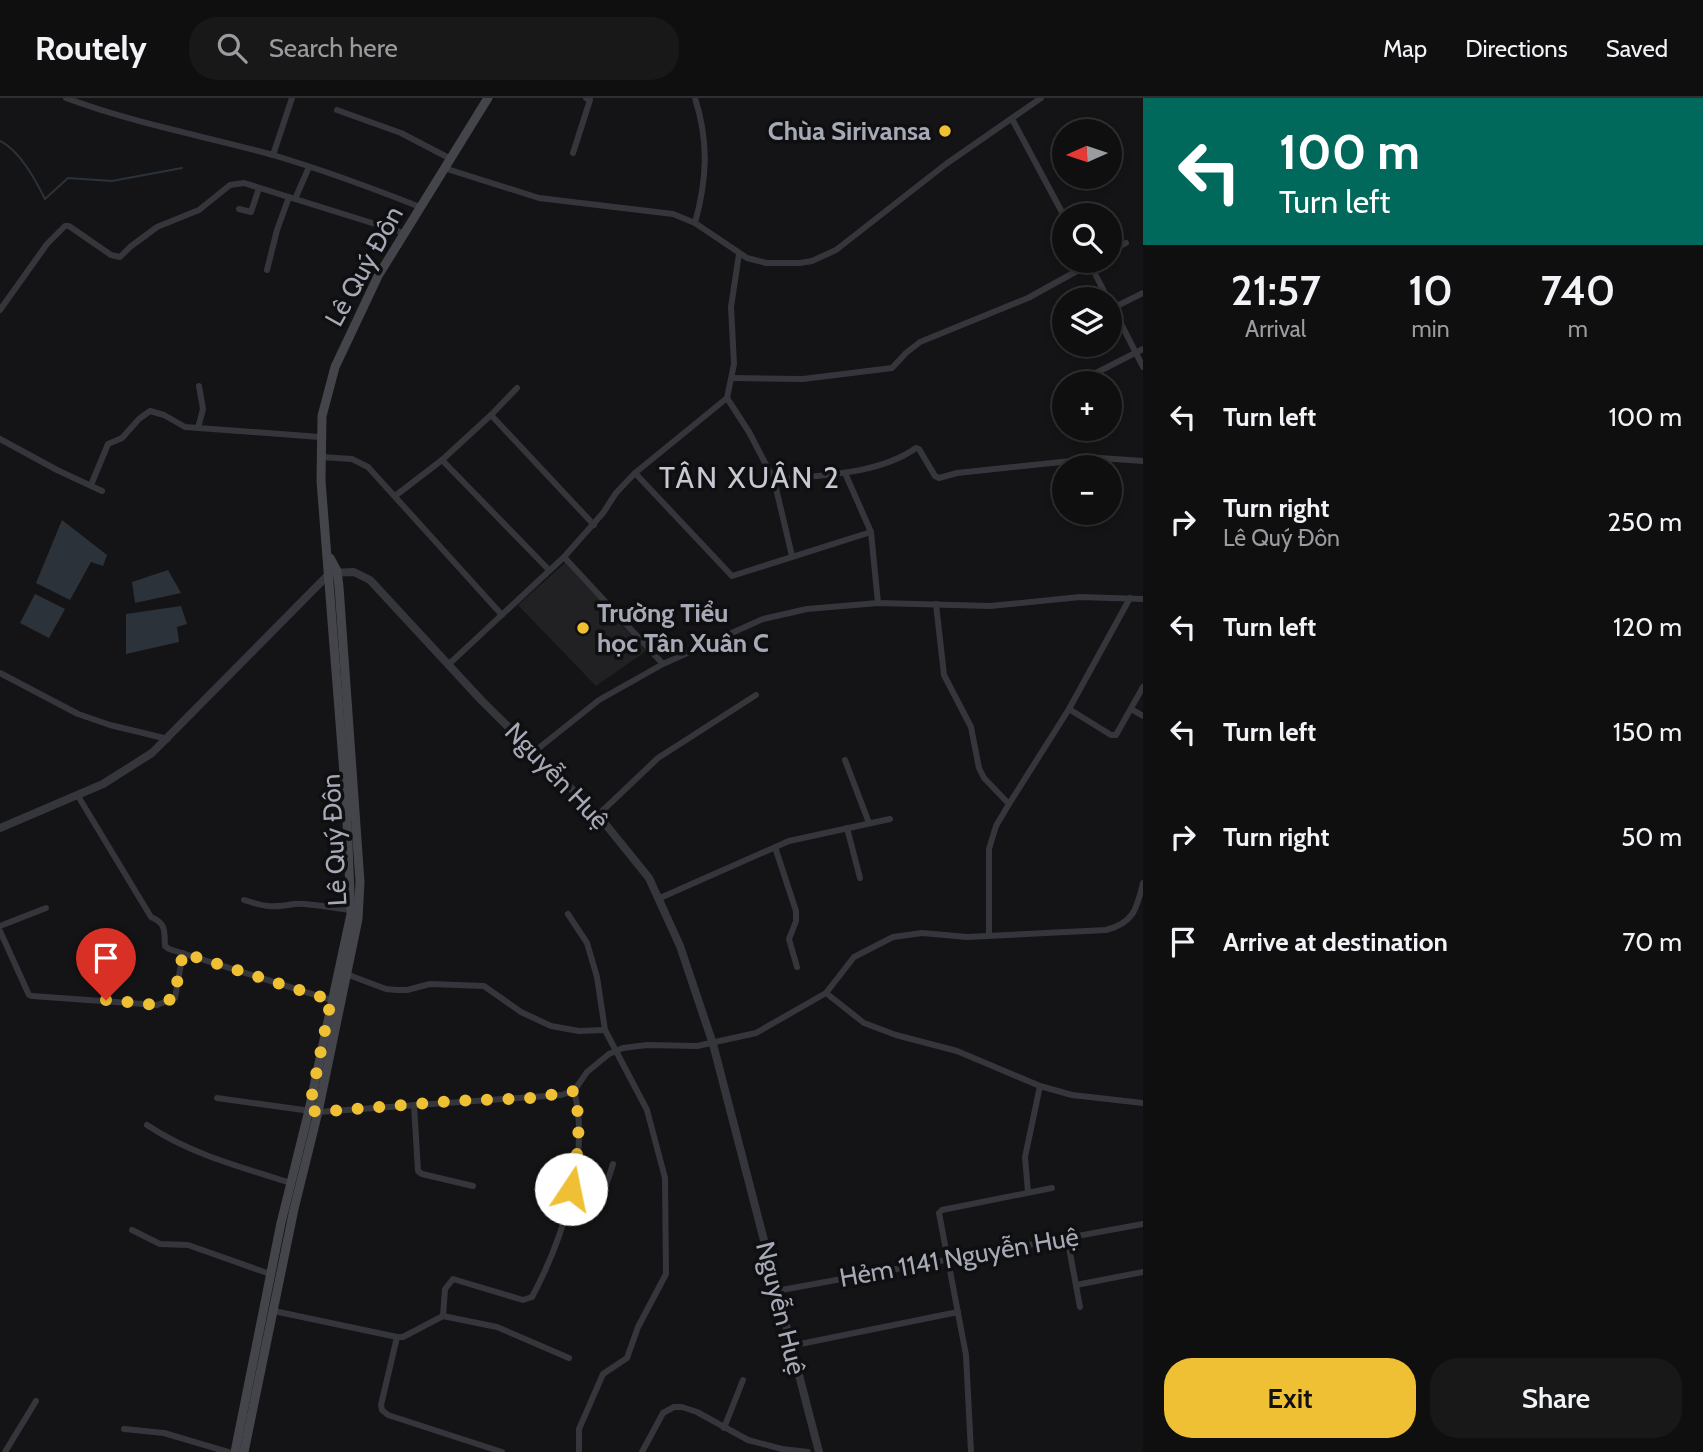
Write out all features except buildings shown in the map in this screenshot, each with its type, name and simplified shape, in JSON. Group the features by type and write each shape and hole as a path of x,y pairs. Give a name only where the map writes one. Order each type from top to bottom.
{"main road":[{"name":"Lê Quý Đôn","path":"234,1452 274,1311 314,1111 358,919 360,894 350,798 334,572 327,553 320,437 325,398 335,367 378,276 488,98"},
{"name":"Lê Quý Đôn","path":"244,1452 271,1274 291,1183 314,1111 331,1000 351,910 350,798"}],"street":[{"path":"66,98 98,110 274,155 362,184 420,207"},
{"path":"274,155 292,98"},
{"path":"573,153 590,100 586,98"},
{"path":"695,98 706,154 704,188 695,223"},
{"path":"444,168 539,198 673,214 695,223 739,254 759,262 800,264 824,256 852,238 946,164 1041,98"},
{"path":"337,110 401,133 449,158"},
{"path":"1012,119 1057,203"},
{"path":"267,270 276,230 309,167"},
{"path":"0,310 47,244 65,226 69,226 111,256 120,257 158,227 199,210 230,185 244,183 404,233"},
{"path":"239,209 251,212 259,188"},
{"path":"1122,245 1126,243"},
{"path":"448,665 564,557 594,525 616,493 635,473 727,398 734,351 731,307 739,254"},
{"path":"732,378 803,379 892,368 920,342 1028,298 1072,273"},
{"path":"1122,301 1143,293"},
{"path":"1122,327 1143,367"},
{"path":"1100,371 1143,349"},
{"path":"198,428 203,404 199,386"},
{"path":"395,496 442,460 517,388"},
{"path":"727,398 749,432 774,480 792,556"},
{"path":"91,485 108,444 122,438 145,413 156,412 185,427 320,437"},
{"path":"491,415 594,525"},
{"path":"0,439 102,491"},
{"path":"774,480 845,472 894,462 917,447 935,476 939,478 957,473 1100,458 1143,461"},
{"path":"321,457 352,458 368,467 502,615"},
{"path":"442,460 549,570"},
{"path":"845,472 871,532 878,603"},
{"path":"635,473 732,576 871,532"},
{"path":"564,557 663,664"},
{"path":"0,828 78,796 112,779 152,753 334,572"},
{"name":"Nguyễn Huệ","path":"334,572 360,573 370,580 448,665 598,815 636,860 660,898 691,975 713,1044 819,1452"},
{"path":"535,751 599,700 636,677 763,620 785,613 878,603 990,606 1080,597 1143,599"},
{"path":"989,935 989,849 996,826 1069,709 1130,598"},
{"path":"936,604 944,675 971,727 979,768 984,778 1009,804"},
{"path":"0,673 78,714 110,726 168,739"},
{"path":"1069,709 1113,735 1119,732 1143,687"},
{"path":"598,815 658,758 756,695"},
{"path":"1132,709 1143,716"},
{"path":"845,760 869,823"},
{"path":"78,796 151,918 163,924 166,929 165,946 331,1000"},
{"path":"660,898 802,837 890,819"},
{"path":"847,828 860,878"},
{"path":"775,847 796,911 796,921 789,939 797,967"},
{"path":"217,1098 314,1111 532,1098 574,1091 587,1072 615,1052 635,1045 683,1047 713,1044 756,1033 825,993 855,957 893,937 922,933 956,936 1106,930 1121,926 1135,911 1143,883"},
{"path":"244,900 280,908 295,904 351,910"},
{"path":"0,926 46,908"},
{"path":"1135,911 1143,914"},
{"path":"568,915 580,931 593,962 605,1030 647,1110 664,1171 666,1274 638,1327 627,1358 603,1374 579,1429 579,1452"},
{"path":"0,931 29,995 32,996 157,1005 174,998 183,953"},
{"path":"346,974 386,989 397,990 430,984 484,986 521,1012 551,1026 579,1031 605,1030"},
{"path":"825,993 864,1023 896,1035 957,1051 1040,1086 1072,1095 1143,1103"},
{"path":"1028,1192 1025,1157 1040,1086"},
{"path":"443,1316 445,1289 453,1279 523,1300 532,1297 558,1238 571,1189 578,1145 577,1101 574,1091"},
{"path":"414,1105 418,1171 473,1186"},
{"path":"147,1125 169,1140 215,1159 291,1183"},
{"path":"571,1189 602,1198 613,1164"},
{"path":"971,1452 965,1355 940,1210 1052,1188"},
{"name":"Hẻm 1141 Nguyễn Huệ","path":"776,1291 1143,1224"},
{"path":"132,1230 160,1244 188,1245 271,1274"},
{"path":"1067,1237 1080,1307"},
{"path":"1076,1284 1143,1272"},
{"path":"274,1311 397,1338 443,1316 505,1330 569,1358"},
{"path":"790,1346 958,1312"},
{"path":"397,1338 382,1410 388,1415 502,1452"},
{"path":"724,1428 743,1380"},
{"path":"5,1452 36,1401"},
{"path":"642,1452 663,1413 674,1407 688,1408 764,1446 808,1452"},
{"path":"124,1429 164,1433 228,1452"}],"shaded area":[{"path":"62,520 107,555 103,566 91,562 70,600 36,583"},
{"name":"Trường Tiểu học Tân Xuân C","path":"566,562 646,651 596,686 518,605"},
{"path":"168,570 181,593 135,603 132,582"},
{"path":"35,594 65,609 49,638 20,623"},
{"path":"181,606 187,624 177,627 179,642 126,654 126,614"}],"waterway":[{"path":"0,141 20,158 45,199 68,178 112,181 182,168"}],"place":[{"name":"Chùa Sirivansa","path":"945,131"},
{"name":"Trường Tiểu học Tân Xuân C","path":"583,628"}],"district":[{"name":"TÂN XUÂN 2","path":"750,478"}],"route":[{"path":"106,1000 157,1005 174,998 183,953 331,1000 309,1110 318,1112 532,1098 574,1091 577,1101 578,1145 571,1189"}]}
